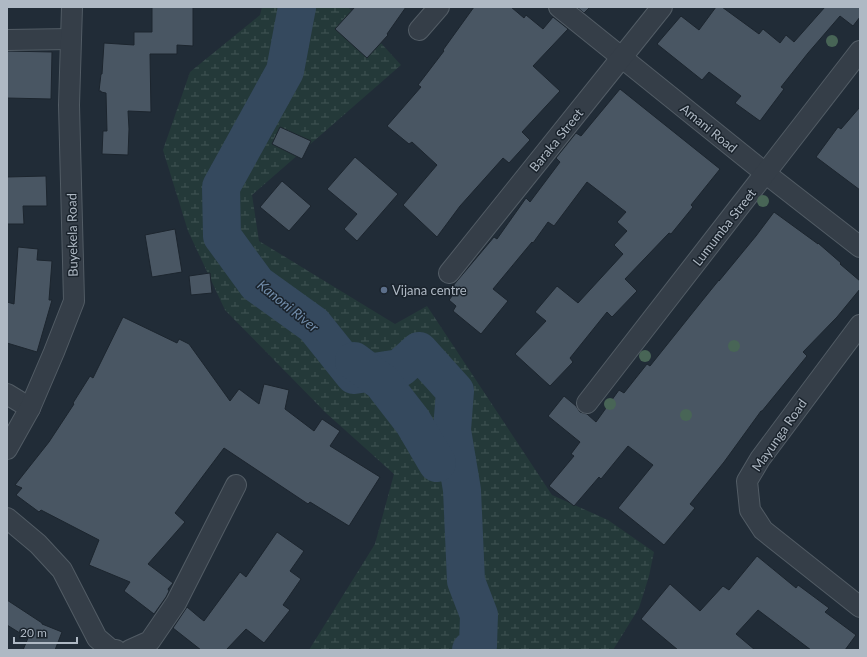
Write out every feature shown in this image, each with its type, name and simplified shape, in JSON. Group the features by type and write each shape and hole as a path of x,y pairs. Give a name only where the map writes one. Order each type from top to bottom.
{"street":[{"name":"Buyekela Road","path":"7,449 30,408 74,301 69,106 72,7"},
{"path":"419,30 439,7"},
{"name":"Amani Road","path":"559,7 860,247"},
{"name":"Baraka Street","path":"449,274 662,7"},
{"path":"7,40 70,40"},
{"name":"Lumumba Street","path":"587,403 860,51"},
{"name":"Mayunga Road","path":"860,325 760,459 747,481 750,510 763,530 860,607"},
{"path":"7,394 30,408"},
{"path":"130,650 150,642 176,603 236,485"},
{"path":"7,518 38,544 62,570 97,638 110,649 116,650"}],"green space":[{"path":"262,7 348,7 401,65 252,195 259,241 395,324 427,306 552,495 608,520 654,552 649,576 639,608 613,650 309,650 375,544 394,474 326,413 225,310 188,231 163,150 190,72 260,15"}],"building":[{"path":"152,7 193,7 193,46 177,45 177,54 150,54 151,112 128,111 128,155 102,154 103,131 107,131 106,93 99,91 102,74 104,43 134,45 134,32 152,32"},
{"path":"355,7 406,7 387,34 388,35 367,58 335,29"},
{"path":"474,7 511,7 524,18 526,15 543,29 553,17 568,29 533,66 560,91 522,132 530,140 509,163 503,158 460,206 437,237 403,205 437,165 412,142 409,144 387,126 421,87 418,85 444,51 443,50"},
{"path":"577,7 590,7 584,13"},
{"path":"716,7 722,7 759,34 763,29 780,43 786,35 794,42 825,7 860,7 860,17 853,26 840,16 781,87 784,89 760,121 735,103 741,96 709,72 702,80 657,44 681,16 699,30"},
{"path":"7,51 52,52 51,99 7,98"},
{"path":"620,89 720,169 691,205 693,207 671,234 669,233 625,279 637,291 612,317 607,312 570,358 573,362 550,386 515,354 546,321 535,312 557,286 578,303 623,254 614,245 627,231 617,222 626,212 587,182 554,226 548,222 533,243 532,242 493,289 508,301 481,334 453,311 456,306 449,300 456,291 452,287 494,237 497,239 526,198 530,202 560,162 556,158 576,133 581,136"},
{"path":"860,107 860,190 816,157 838,127 841,129"},
{"path":"280,127 311,141 302,159 272,144"},
{"path":"355,157 398,194 357,241 344,229 357,214 327,189"},
{"path":"46,176 47,206 23,206 24,224 7,224 7,177"},
{"path":"282,181 311,206 289,231 260,207"},
{"path":"774,212 818,243 841,263 840,264 860,281 860,289 837,317 803,352 807,356 761,411 724,462 690,504 695,508 664,545 618,508 653,465 628,446 601,479 599,477 574,506 549,486 574,456 571,454 580,442 548,416 564,396 576,406 580,412 587,414 596,422 619,390 624,393 647,364 650,366"},
{"path":"175,229 182,272 152,277 145,235"},
{"path":"18,247 38,249 37,260 52,261 49,300 52,300 37,352 7,343 7,302 14,304"},
{"path":"210,273 212,293 191,295 189,276"},
{"path":"123,317 177,343 179,339 189,344 230,401 239,389 259,404 264,384 289,390 285,409 314,431 322,419 340,431 330,446 380,477 349,526 310,502 308,504 224,448 175,513 185,522 148,564 173,583 168,589 169,591 166,597 154,614 124,591 130,582 89,565 99,540 41,510 39,512 16,495 22,488 15,485 49,442 90,376 93,378"},
{"path":"277,532 304,551 290,571 301,579 283,605 290,610 264,643 246,629 226,650 201,650 173,628 187,607 204,621 240,572 246,577"},
{"path":"757,556 796,588 798,585 829,608 825,612 856,635 845,650 811,650 758,610 736,634 755,650 678,650 641,619 670,584 700,611 723,586 729,590"},
{"path":"7,600 42,624 62,632 55,650 23,650 28,638 7,625"}],"waterway":[{"name":"Kanoni River","path":"297,7 285,71 221,187 222,236 257,284 314,325 354,375 400,368 419,351 455,391 452,430 462,490 466,581 479,615 478,646 471,650"},
{"path":"354,361 382,382 413,422 437,463"}],"place":[{"name":"Vijana centre","path":"384,290"}]}
